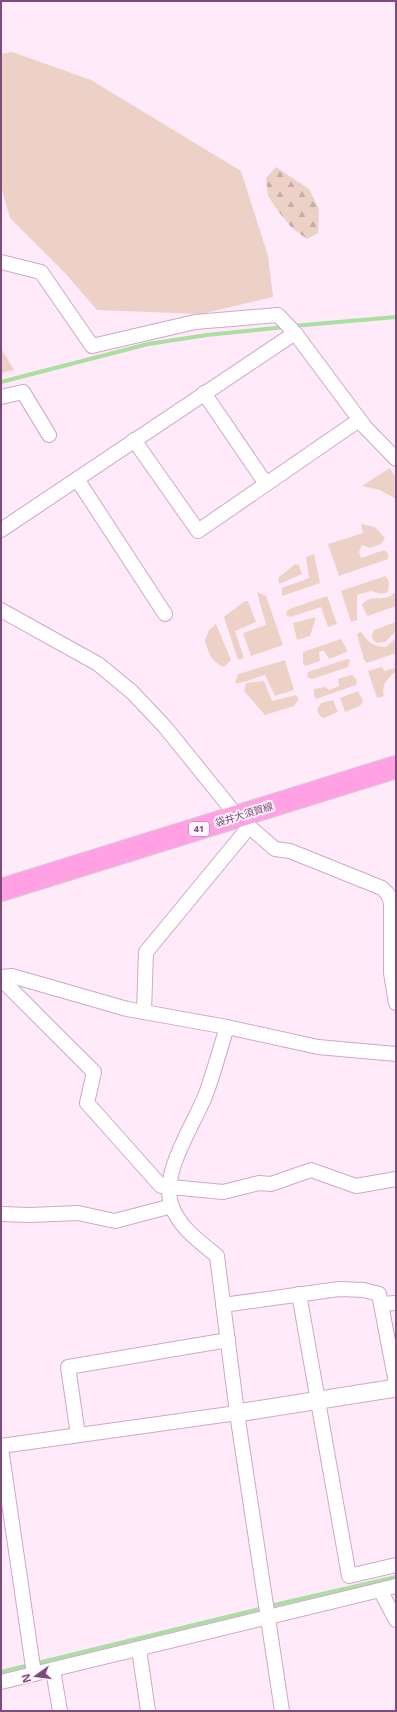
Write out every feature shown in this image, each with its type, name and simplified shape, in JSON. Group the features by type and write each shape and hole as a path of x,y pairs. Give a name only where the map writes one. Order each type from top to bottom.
{"main road":[{"name":"袋井大須賀線","path":"1,890 243,822 396,767"}],"street":[{"path":"1,262 41,272 92,346 195,322 278,315 295,333 359,420 396,459"},
{"path":"1,530 295,333"},
{"path":"1,397 23,392 49,435"},
{"path":"204,393 266,484"},
{"path":"134,440 198,531 359,420"},
{"path":"77,479 165,614"},
{"path":"1,610 98,664 132,692 165,727 243,822 275,849 290,851 382,888 388,894 391,903 396,1003"},
{"path":"144,1012 146,952 243,822"},
{"path":"1,978 12,976 127,1009 227,1027 318,1047 396,1054"},
{"path":"1,978 94,1072 87,1103 161,1186 223,1192 259,1182 271,1184 311,1170 356,1186 396,1179"},
{"path":"227,1027 206,1094 175,1163 169,1187 172,1206 182,1226 217,1256 238,1413 282,1711"},
{"path":"1,1214 78,1213 115,1221 172,1206"},
{"path":"223,1305 339,1288 364,1290 379,1294 396,1383"},
{"path":"299,1294 349,1576 396,1565"},
{"path":"381,1304 396,1303"},
{"path":"78,1435 68,1367 228,1340"},
{"path":"34,1674 1,1447 238,1413 396,1388"},
{"path":"1,1682 396,1586"},
{"path":"380,1590 396,1620"},
{"path":"139,1649 148,1711"},
{"path":"53,1670 60,1711"}],"green space":[{"path":"12,52 91,80 241,171 268,256 273,297 201,314 97,310 65,273 10,218 1,187 1,54"},
{"path":"276,167 309,189 319,209 318,233 307,239 292,228 268,196 266,178"},
{"path":"1,348 14,370 1,373"},
{"path":"390,468 396,479 396,499 380,490 362,486"},
{"path":"361,524 375,527 385,538 381,544 370,548 362,545 359,552 361,558 384,550 388,553 388,559 339,576 328,544 363,533"},
{"path":"314,554 320,583 282,596 282,588 309,578 306,557"},
{"path":"295,564 299,565 302,574 279,584 278,578"},
{"path":"385,576 389,581 388,592 382,594 371,591 357,595 357,620 351,622 341,591"},
{"path":"396,591 396,606 368,616 366,614 362,604 371,599 387,597"},
{"path":"257,592 266,596 283,645 251,656 243,633 266,625"},
{"path":"327,596 337,624 328,627 321,607 290,617 286,615 287,611 292,608"},
{"path":"245,601 248,601 256,622 235,631 244,658 238,660 224,617"},
{"path":"316,617 310,636 297,640 293,623"},
{"path":"396,622 396,631 385,642 376,643 373,640 372,634 374,630"},
{"path":"216,624 231,660 224,667 213,659 205,640 209,630"},
{"path":"361,632 371,643 381,647 386,647 396,638 396,653 367,663 364,660 357,634"},
{"path":"341,639 347,652 329,659 324,651 319,651 320,661 306,666 303,664 303,652"},
{"path":"347,659 350,660 348,667 312,679 307,677 308,672"},
{"path":"285,660 294,690 275,696 265,675 240,683 235,683 238,674"},
{"path":"396,662 396,673 394,673 385,683 383,689 384,696 377,698 368,671 382,667 384,671 395,668 394,663"},
{"path":"352,675 357,680 356,685 316,699 314,689 326,687 329,690 339,686 338,679"},
{"path":"264,681 272,701 296,695 299,699 294,706 265,715 244,691 246,683"},
{"path":"358,691 363,701 360,706 345,712 340,698"},
{"path":"333,700 338,712 324,718 320,716 317,710 321,703"}],"waterway":[{"path":"293,326 396,317"},
{"path":"1,382 148,344 207,335 285,327"},
{"path":"270,1606 396,1577"},
{"path":"1,1672 263,1608"}]}
